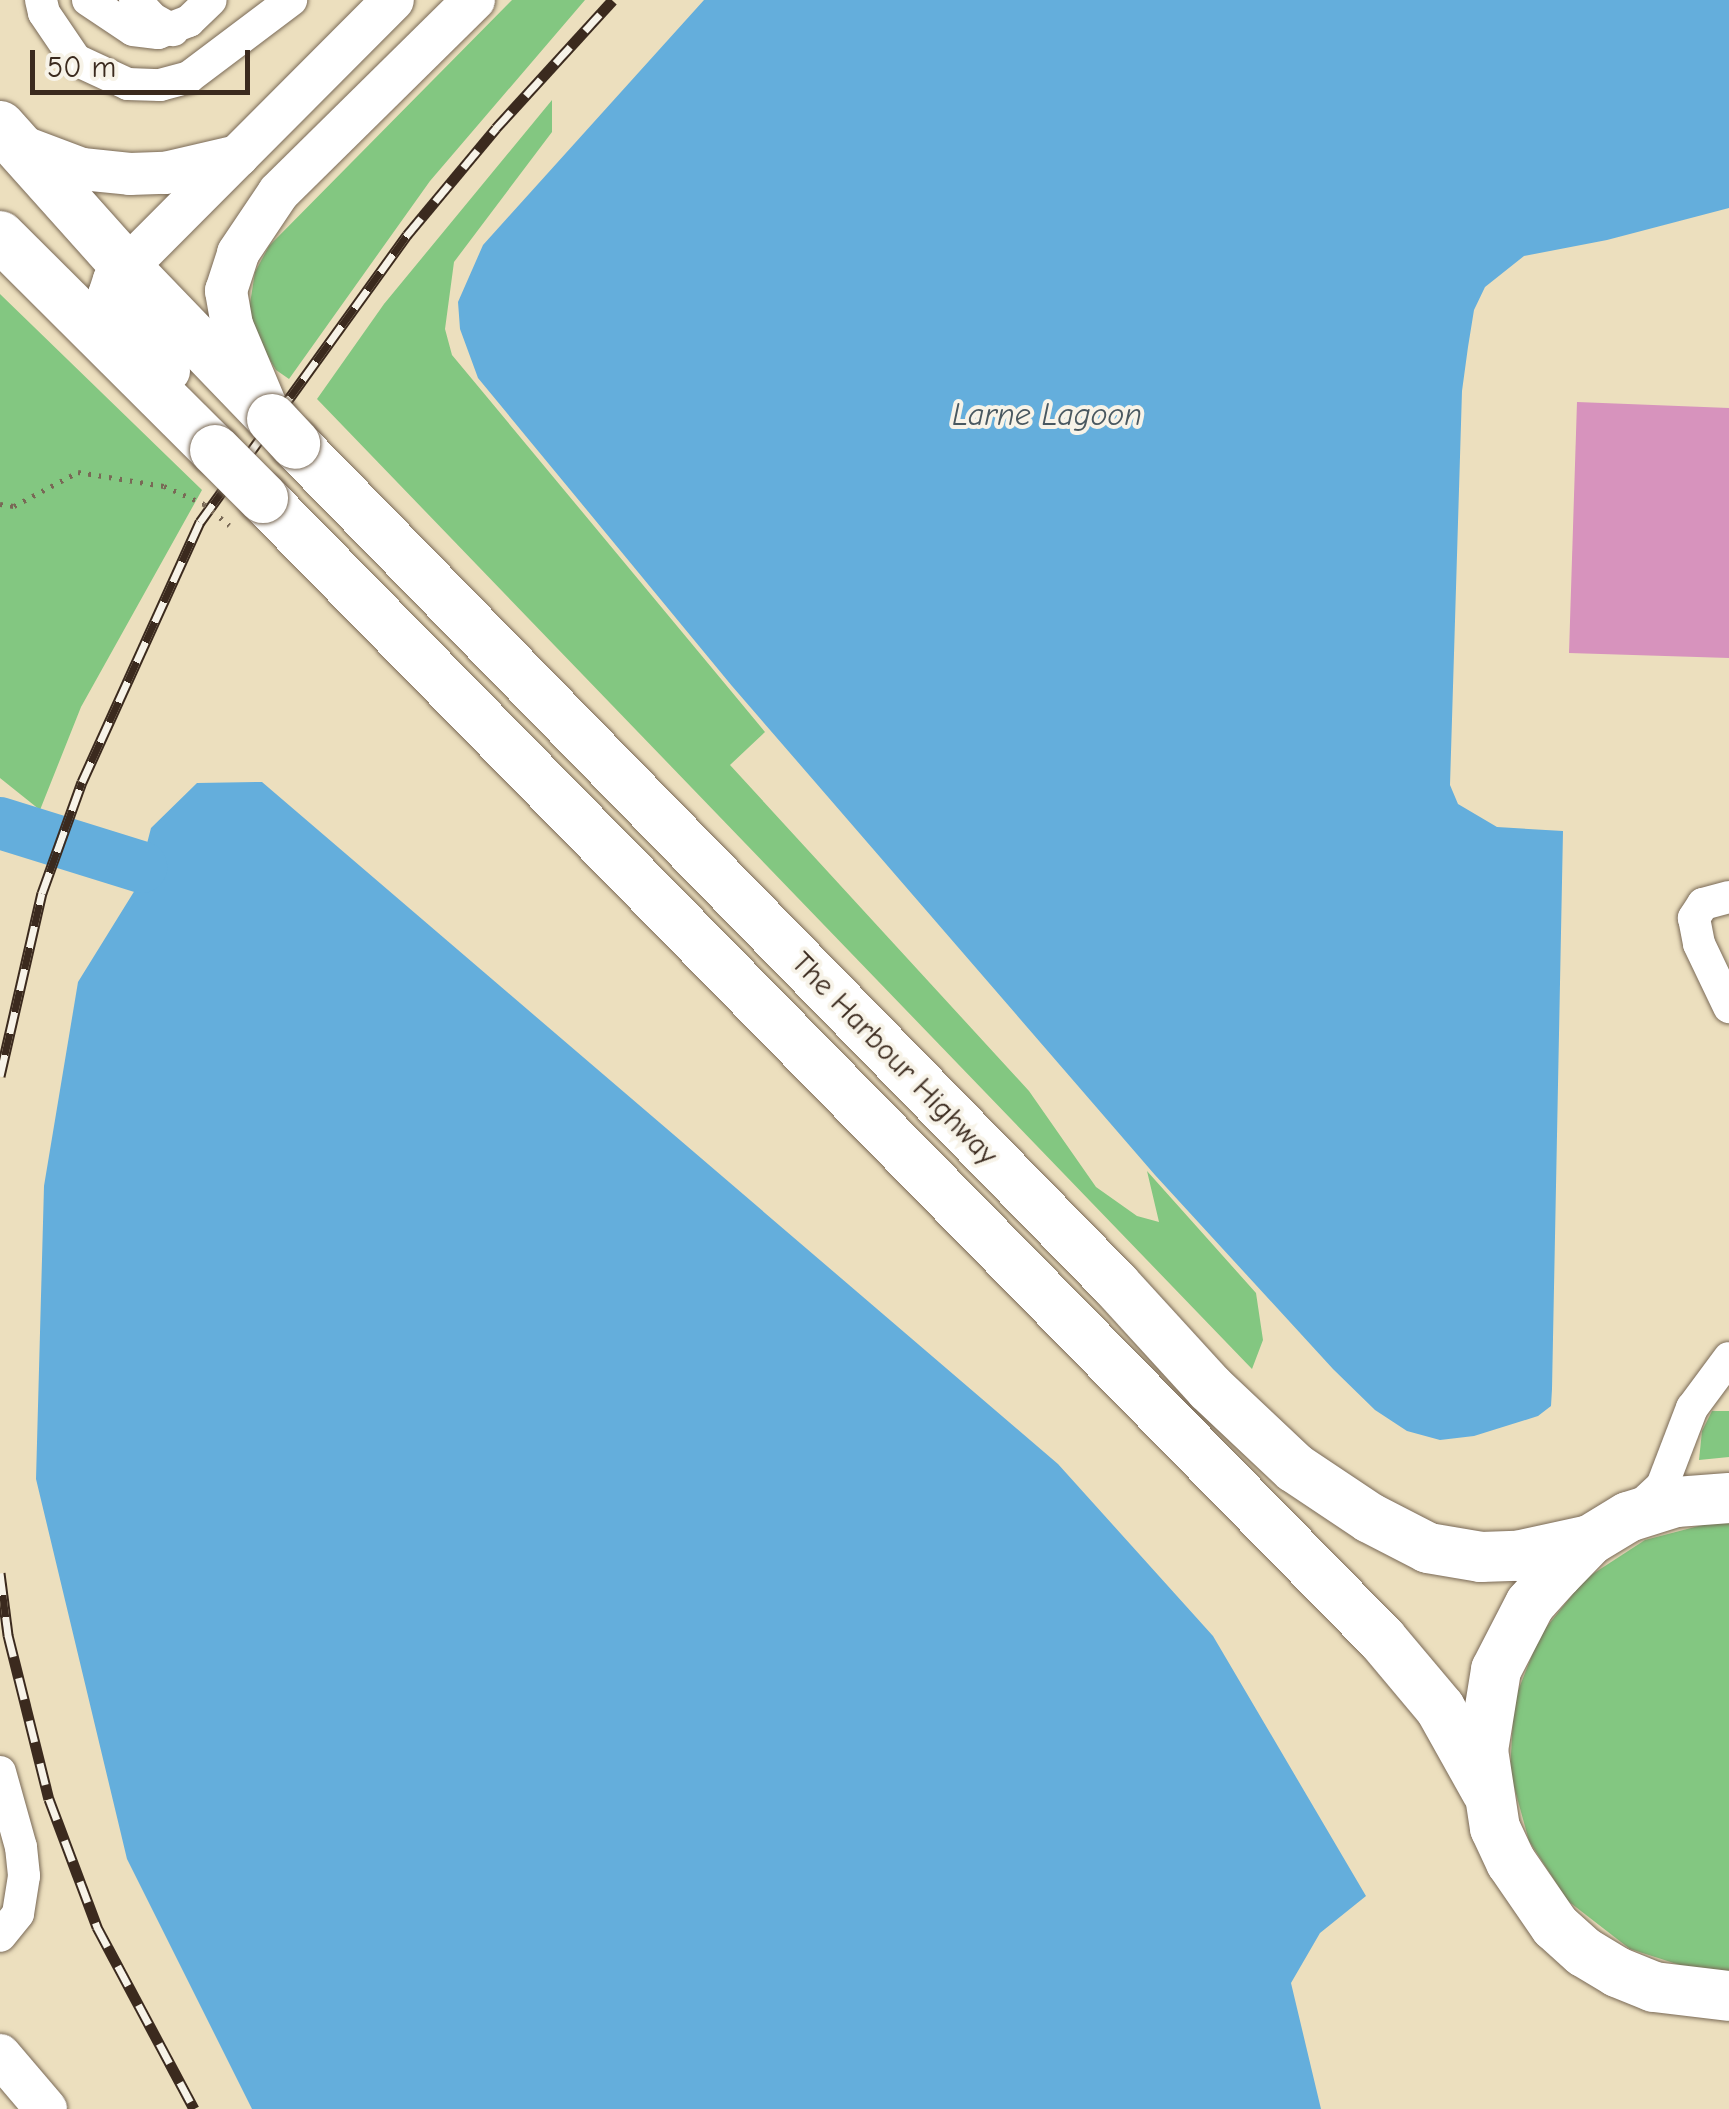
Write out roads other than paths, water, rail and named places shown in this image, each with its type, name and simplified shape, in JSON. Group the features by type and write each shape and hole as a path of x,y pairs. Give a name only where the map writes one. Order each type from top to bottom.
{"highway":[{"path":"9,135 126,266 255,465 388,626 1382,1639 1440,1708 1486,1792"},
{"path":"0,236 255,465"},
{"name":"The Harbour Highway","path":"255,465 1116,1285 1210,1388 1295,1468 1346,1504 1428,1548 1482,1557 1517,1556 1609,1528 1676,1502 1729,1498"},
{"path":"1609,1528 1530,1604 1496,1670 1484,1750 1486,1792 1495,1828 1510,1862 1556,1926 1584,1952 1654,1987 1729,1996"}],"main road":[{"path":"126,266 393,0"},
{"path":"255,465 226,291 238,253 280,192 474,0"},
{"path":"9,135 82,168 130,174 166,174 238,156"},
{"path":"0,2055 46,2109"}],"lane":[{"path":"41,0 44,13 76,60 128,84 160,85 189,77 291,0"},
{"path":"88,0 133,30 173,30 211,0"},
{"path":"135,0 153,19 173,30"},
{"path":"1729,898 1704,904 1695,912 1694,923 1729,1007"},
{"path":"1609,1528 1662,1486 1692,1408 1729,1358"},
{"path":"0,1772 18,1835 24,1876 18,1914 0,1936"}],"water":[{"name":"Larne Lagoon","path":"704,0 1729,0 1729,208 1607,240 1524,256 1485,287 1474,310 1462,391 1450,785 1458,804 1497,827 1563,831 1552,1389 1551,1406 1538,1416 1474,1436 1440,1440 1407,1431 1375,1410 1333,1369 1155,1175 732,686 478,378 460,329 458,302 483,245"},
{"path":"262,782 1058,1464 1213,1636 1366,1896 1320,1933 1291,1983 1321,2109 252,2109 127,1859 36,1479 44,1186 78,982 135,890 151,828 197,783"}],"waterway":[{"path":"0,823 141,867"}],"railway":[{"path":"0,1076 42,893 82,782 200,522 407,235 496,128 613,0"},
{"path":"0,1573 8,1635 49,1799 97,1927 194,2109"}]}
